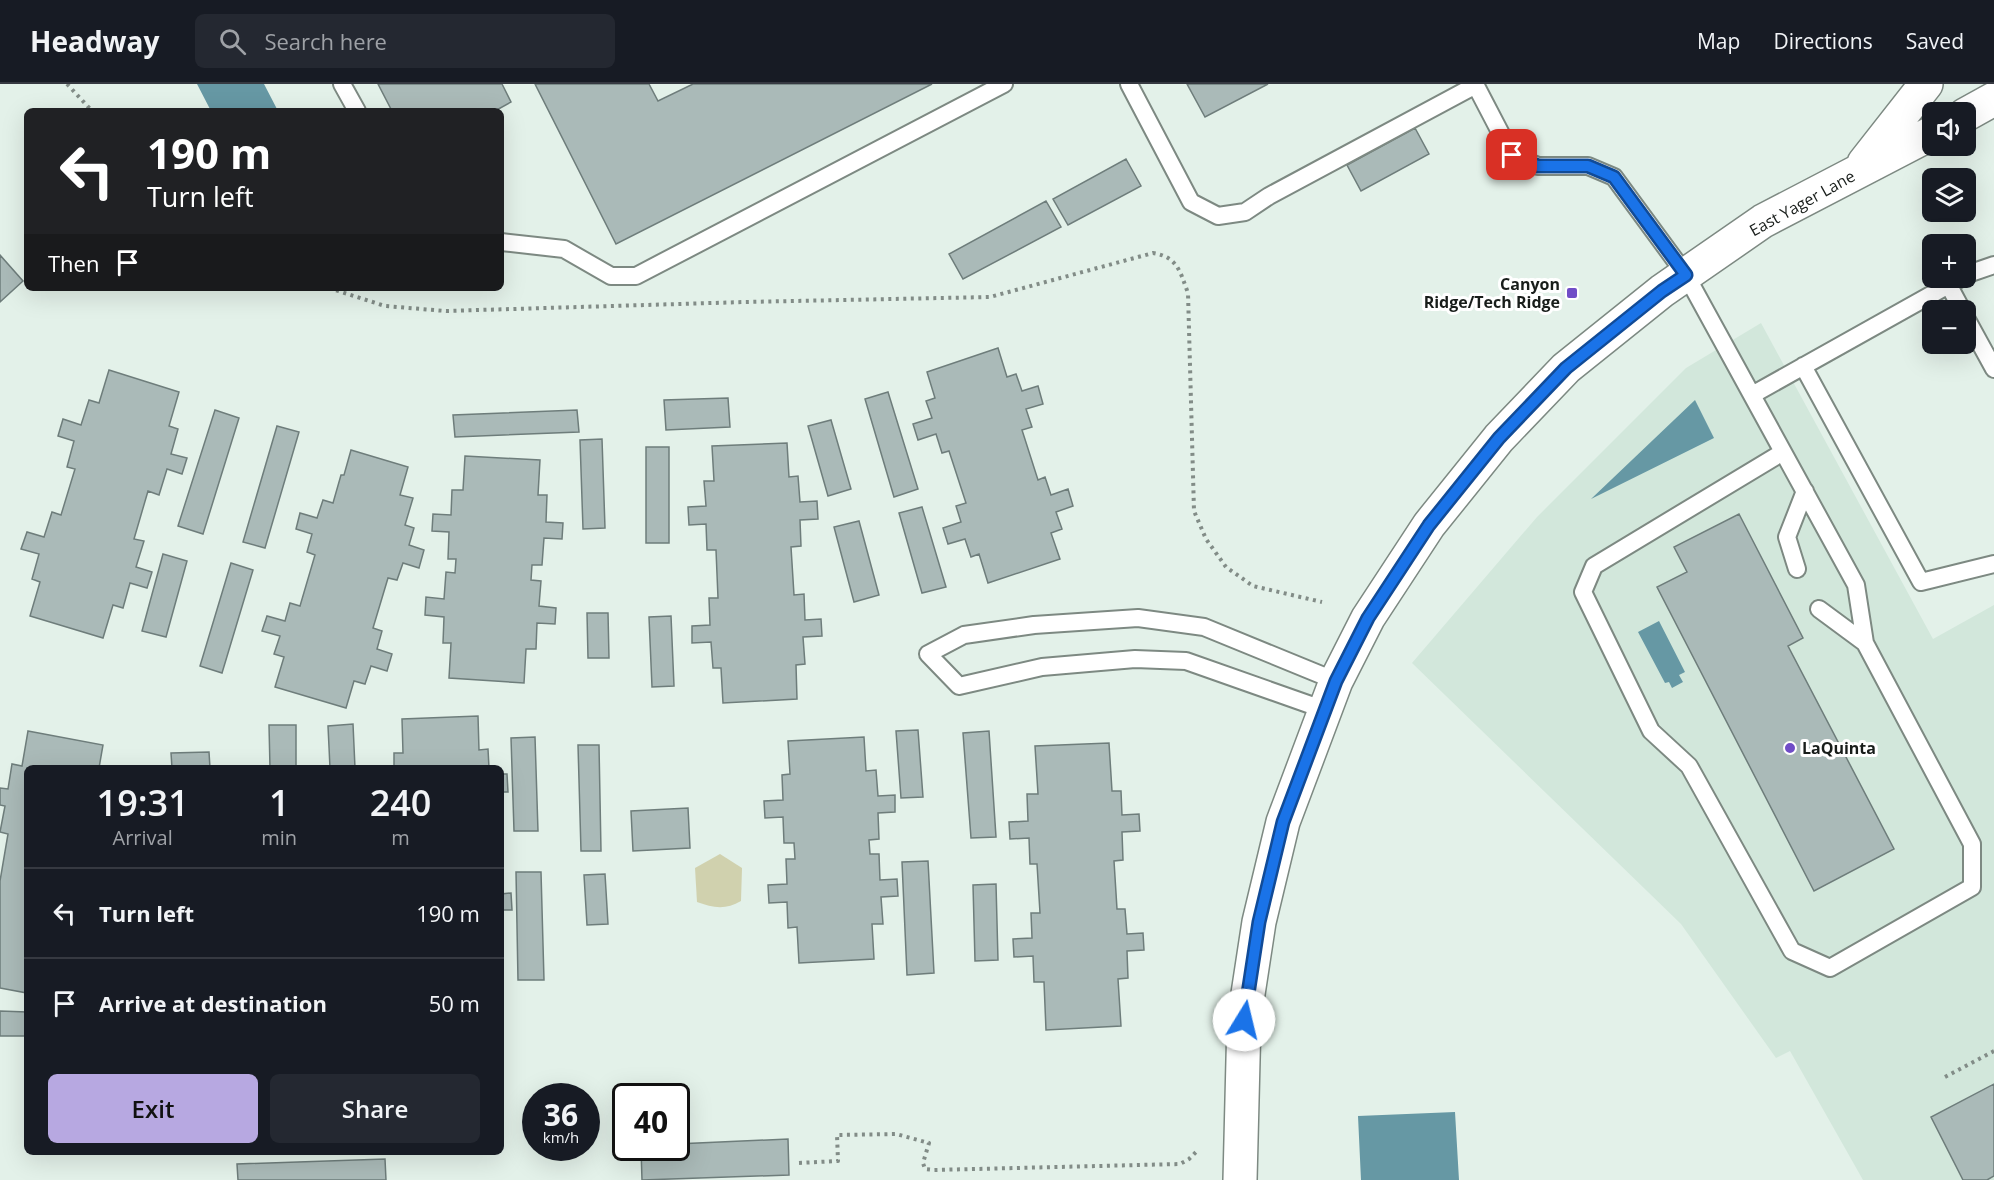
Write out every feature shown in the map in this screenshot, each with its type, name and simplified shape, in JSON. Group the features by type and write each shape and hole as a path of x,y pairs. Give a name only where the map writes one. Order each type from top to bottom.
{"street":[{"path":"1855,174 1926,84"},
{"path":"1976,109 1994,99"},
{"name":"East Yager Lane","path":"1240,1180 1244,1020 1259,922 1283,822 1330,696 1368,618 1429,525 1499,438 1566,368 1662,291 1763,221 1922,138"}],"lane":[{"path":"342,84 355,108"},
{"path":"504,242 564,249 611,276 636,276 1004,84"},
{"path":"1129,84 1191,202 1218,216 1245,212 1269,196 1476,85 1512,155 1538,166 1588,166 1614,177 1686,275 1856,585 1865,643 1972,844 1972,887 1830,968 1792,951 1689,766 1652,731 1583,592 1594,566 1783,452"},
{"path":"1976,271 1994,265"},
{"path":"1752,395 1942,288"},
{"path":"1976,335 1992,362"},
{"path":"1803,366 1921,582 1994,564"},
{"path":"1797,569 1787,537 1805,491"},
{"path":"1819,609 1865,643"},
{"path":"1138,618 1204,627 1330,696 1186,661 1135,659 1041,666 959,686 928,654 964,635 1034,624 1138,618"}],"path":[{"path":"68,84 89,108"},
{"path":"338,291 385,306 446,311 990,297 1153,253 1166,255 1178,267 1188,293 1194,511 1206,539 1226,567 1253,586 1322,602"},
{"path":"1945,1077 1994,1051"},
{"path":"799,1163 838,1161 837,1135 896,1134 929,1143 923,1163 925,1168 934,1170 1180,1164 1198,1150"}],"shaded area":[{"path":"1761,323 1933,639 1994,605 1994,1180 1863,1180 1790,1051 1776,1058 1681,924 1412,663 1537,517 1686,368"}],"green space":[{"path":"720,854 742,868 741,901 730,906 719,907 697,902 695,868"}],"water":[{"path":"197,84 264,84 276,108 209,108"},
{"path":"1695,400 1714,438 1591,499"},
{"path":"1659,621 1685,672 1679,675 1683,682 1672,688 1669,682 1665,683 1638,632"},
{"path":"1455,1112 1459,1180 1361,1180 1358,1116"}],"building":[{"path":"378,84 502,84 511,102 500,108 390,108"},
{"path":"535,84 649,84 658,101 693,84 932,84 616,244"},
{"path":"1187,84 1268,84 1205,117"},
{"path":"1415,128 1429,154 1361,191 1347,165"},
{"path":"1126,159 1141,186 1068,225 1053,199"},
{"path":"1046,201 1061,227 963,279 949,254"},
{"path":"0,255 23,281 0,302"},
{"path":"998,348 1007,377 1016,374 1022,391 1038,386 1043,404 1026,409 1032,427 1022,430 1038,480 1045,477 1051,495 1068,489 1073,506 1056,512 1062,529 1051,533 1060,559 988,583 979,554 971,557 965,539 948,544 943,528 961,522 956,506 966,503 949,451 942,453 936,434 918,440 913,424 932,418 926,401 935,398 927,372"},
{"path":"109,370 179,392 169,426 178,429 171,454 187,458 182,474 167,469 159,495 148,491 134,539 144,541 136,567 152,572 147,588 130,583 123,608 113,605 103,638 30,616 40,582 32,579 39,554 21,549 27,532 44,537 52,512 61,515 75,469 67,467 74,441 58,436 63,419 81,425 89,400 99,403"},
{"path":"888,392 918,489 894,497 865,399"},
{"path":"728,398 730,427 666,430 664,400"},
{"path":"215,410 239,418 203,534 178,526"},
{"path":"577,410 579,432 455,437 453,415"},
{"path":"831,420 851,489 828,496 808,426"},
{"path":"277,426 299,432 265,548 243,542"},
{"path":"602,439 605,528 583,529 580,440"},
{"path":"787,443 789,477 798,476 800,502 817,501 818,519 800,520 801,546 791,547 794,595 804,594 805,620 821,619 822,636 803,637 805,664 796,665 797,699 723,703 721,668 713,668 711,642 692,643 692,626 710,625 709,598 718,598 716,550 707,550 706,524 689,525 688,507 706,506 704,481 714,481 712,446"},
{"path":"646,447 669,447 669,543 646,543"},
{"path":"351,450 408,467 400,495 413,498 405,525 414,528 409,545 424,550 419,568 403,563 397,580 388,578 373,628 382,631 377,649 392,654 387,671 371,666 365,684 354,681 346,708 275,687 284,657 274,654 280,636 262,631 267,616 285,621 290,603 300,606 315,555 307,552 312,534 296,529 300,513 317,518 323,500 333,503"},
{"path":"465,456 540,460 538,495 547,495 546,522 563,523 562,539 544,538 542,565 532,565 531,580 541,581 539,606 556,608 555,624 537,623 536,649 526,649 524,683 449,678 451,643 443,643 444,617 425,615 426,597 444,599 446,572 455,573 456,559 448,559 449,532 432,531 433,514 451,515 452,490 463,490"},
{"path":"922,507 946,587 922,593 899,513"},
{"name":"LaQuinta","path":"1739,514 1803,638 1788,646 1894,849 1814,891 1657,587 1687,572 1674,547"},
{"path":"859,521 879,595 854,602 834,527"},
{"path":"163,554 187,561 166,637 142,631"},
{"path":"231,563 253,570 222,673 200,666"},
{"path":"587,613 608,613 609,658 588,658"},
{"path":"671,616 674,686 652,687 649,617"},
{"path":"478,716 479,750 488,749 489,765 394,765 394,753 403,753 402,719"},
{"path":"353,724 355,765 330,765 328,726"},
{"path":"269,725 296,725 296,765 270,765"},
{"path":"918,730 923,797 901,798 896,731"},
{"path":"28,731 103,745 100,765 24,765 24,992 0,988 0,881 8,834 0,832 5,806 0,805 0,788 8,789 12,764 22,766"},
{"path":"989,731 996,837 971,838 963,733"},
{"path":"535,737 538,831 514,831 511,738"},
{"path":"864,737 866,771 876,770 878,796 895,795 895,812 878,813 879,839 869,840 870,854 879,854 880,880 897,879 898,896 881,897 883,924 872,924 874,959 799,963 797,927 788,928 787,902 769,903 768,885 787,884 786,859 795,859 794,843 784,843 783,817 765,818 764,801 783,800 782,775 790,774 788,741"},
{"path":"1109,743 1112,791 1121,791 1122,815 1139,814 1140,831 1122,832 1123,860 1114,861 1117,909 1125,909 1127,934 1143,933 1144,950 1127,951 1128,978 1118,979 1121,1026 1046,1030 1044,982 1034,982 1033,956 1014,957 1013,939 1032,938 1031,913 1040,913 1037,864 1030,864 1029,838 1010,839 1009,822 1028,821 1027,794 1038,794 1035,746"},
{"path":"578,745 599,745 601,851 581,851"},
{"path":"209,752 210,765 172,765 171,753"},
{"path":"504,774 507,774 508,792 504,792"},
{"path":"688,808 690,848 633,851 631,811"},
{"path":"928,861 934,973 907,975 902,862"},
{"path":"516,872 541,872 544,980 518,980"},
{"path":"605,874 608,924 587,925 584,875"},
{"path":"996,884 998,960 975,961 973,885"},
{"path":"511,893 512,910 504,910 504,894"},
{"path":"0,1011 24,1012 24,1036 0,1036"},
{"path":"1994,1084 1994,1176 1987,1180 1963,1180 1931,1117"},
{"path":"788,1139 789,1175 642,1180 641,1161 690,1161 690,1143"},
{"path":"385,1159 386,1180 238,1180 237,1164"}],"place":[{"name":"Canyon Ridge/Tech Ridge","path":"1572,293"},
{"name":"LaQuinta","path":"1790,748"}],"route":[{"path":"1244,1020 1259,922 1283,822 1336,681 1368,618 1429,525 1499,438 1566,368 1662,291 1686,275 1614,177 1588,166 1538,166 1512,155"}]}
